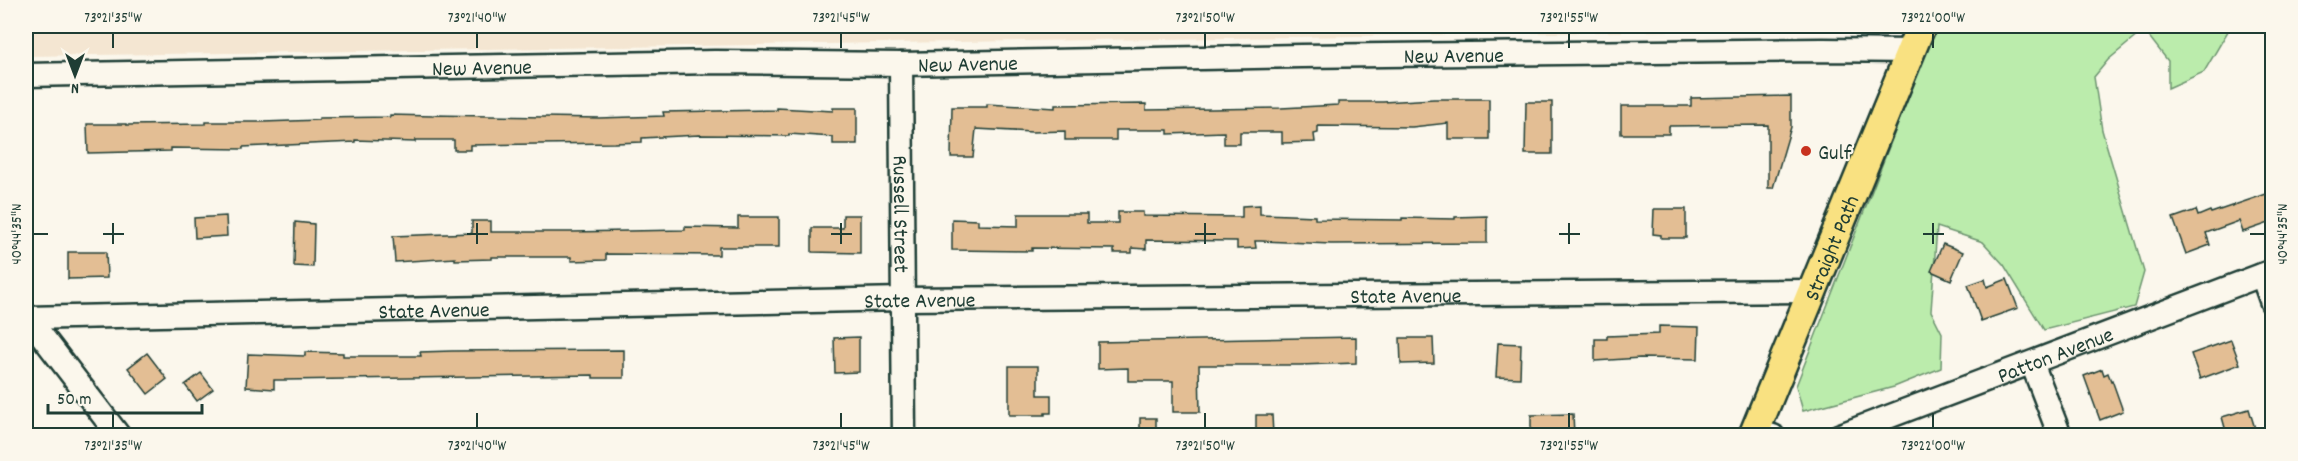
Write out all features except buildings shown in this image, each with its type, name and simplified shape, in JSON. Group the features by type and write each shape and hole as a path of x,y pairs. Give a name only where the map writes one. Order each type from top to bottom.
{"main road":[{"name":"Straight Path","path":"1761,434 1813,291 1916,38"}],"street":[{"name":"New Avenue","path":"26,75 715,62 901,64 1301,56 1823,50 1916,38"},
{"name":"Russell Street","path":"901,64 904,435"},
{"path":"2267,273 2272,303"},
{"name":"Patton Avenue","path":"1838,435 2267,273"},
{"name":"State Avenue","path":"26,317 903,299 1813,291"},
{"path":"26,317 119,435"},
{"path":"2032,363 2060,435"}],"shaded area":[{"path":"26,26 1890,26 1889,28 26,56"}],"green space":[{"path":"1936,26 2231,26 2204,72 2168,88 2168,61 2144,30 2108,60 2094,77 2102,130 2144,272 2134,307 2044,330 2004,265 1983,242 1937,227 1931,311 1942,333 1941,368 1894,387 1803,411 1796,386"}],"place":[{"name":"Gulf","path":"1806,151"}]}
